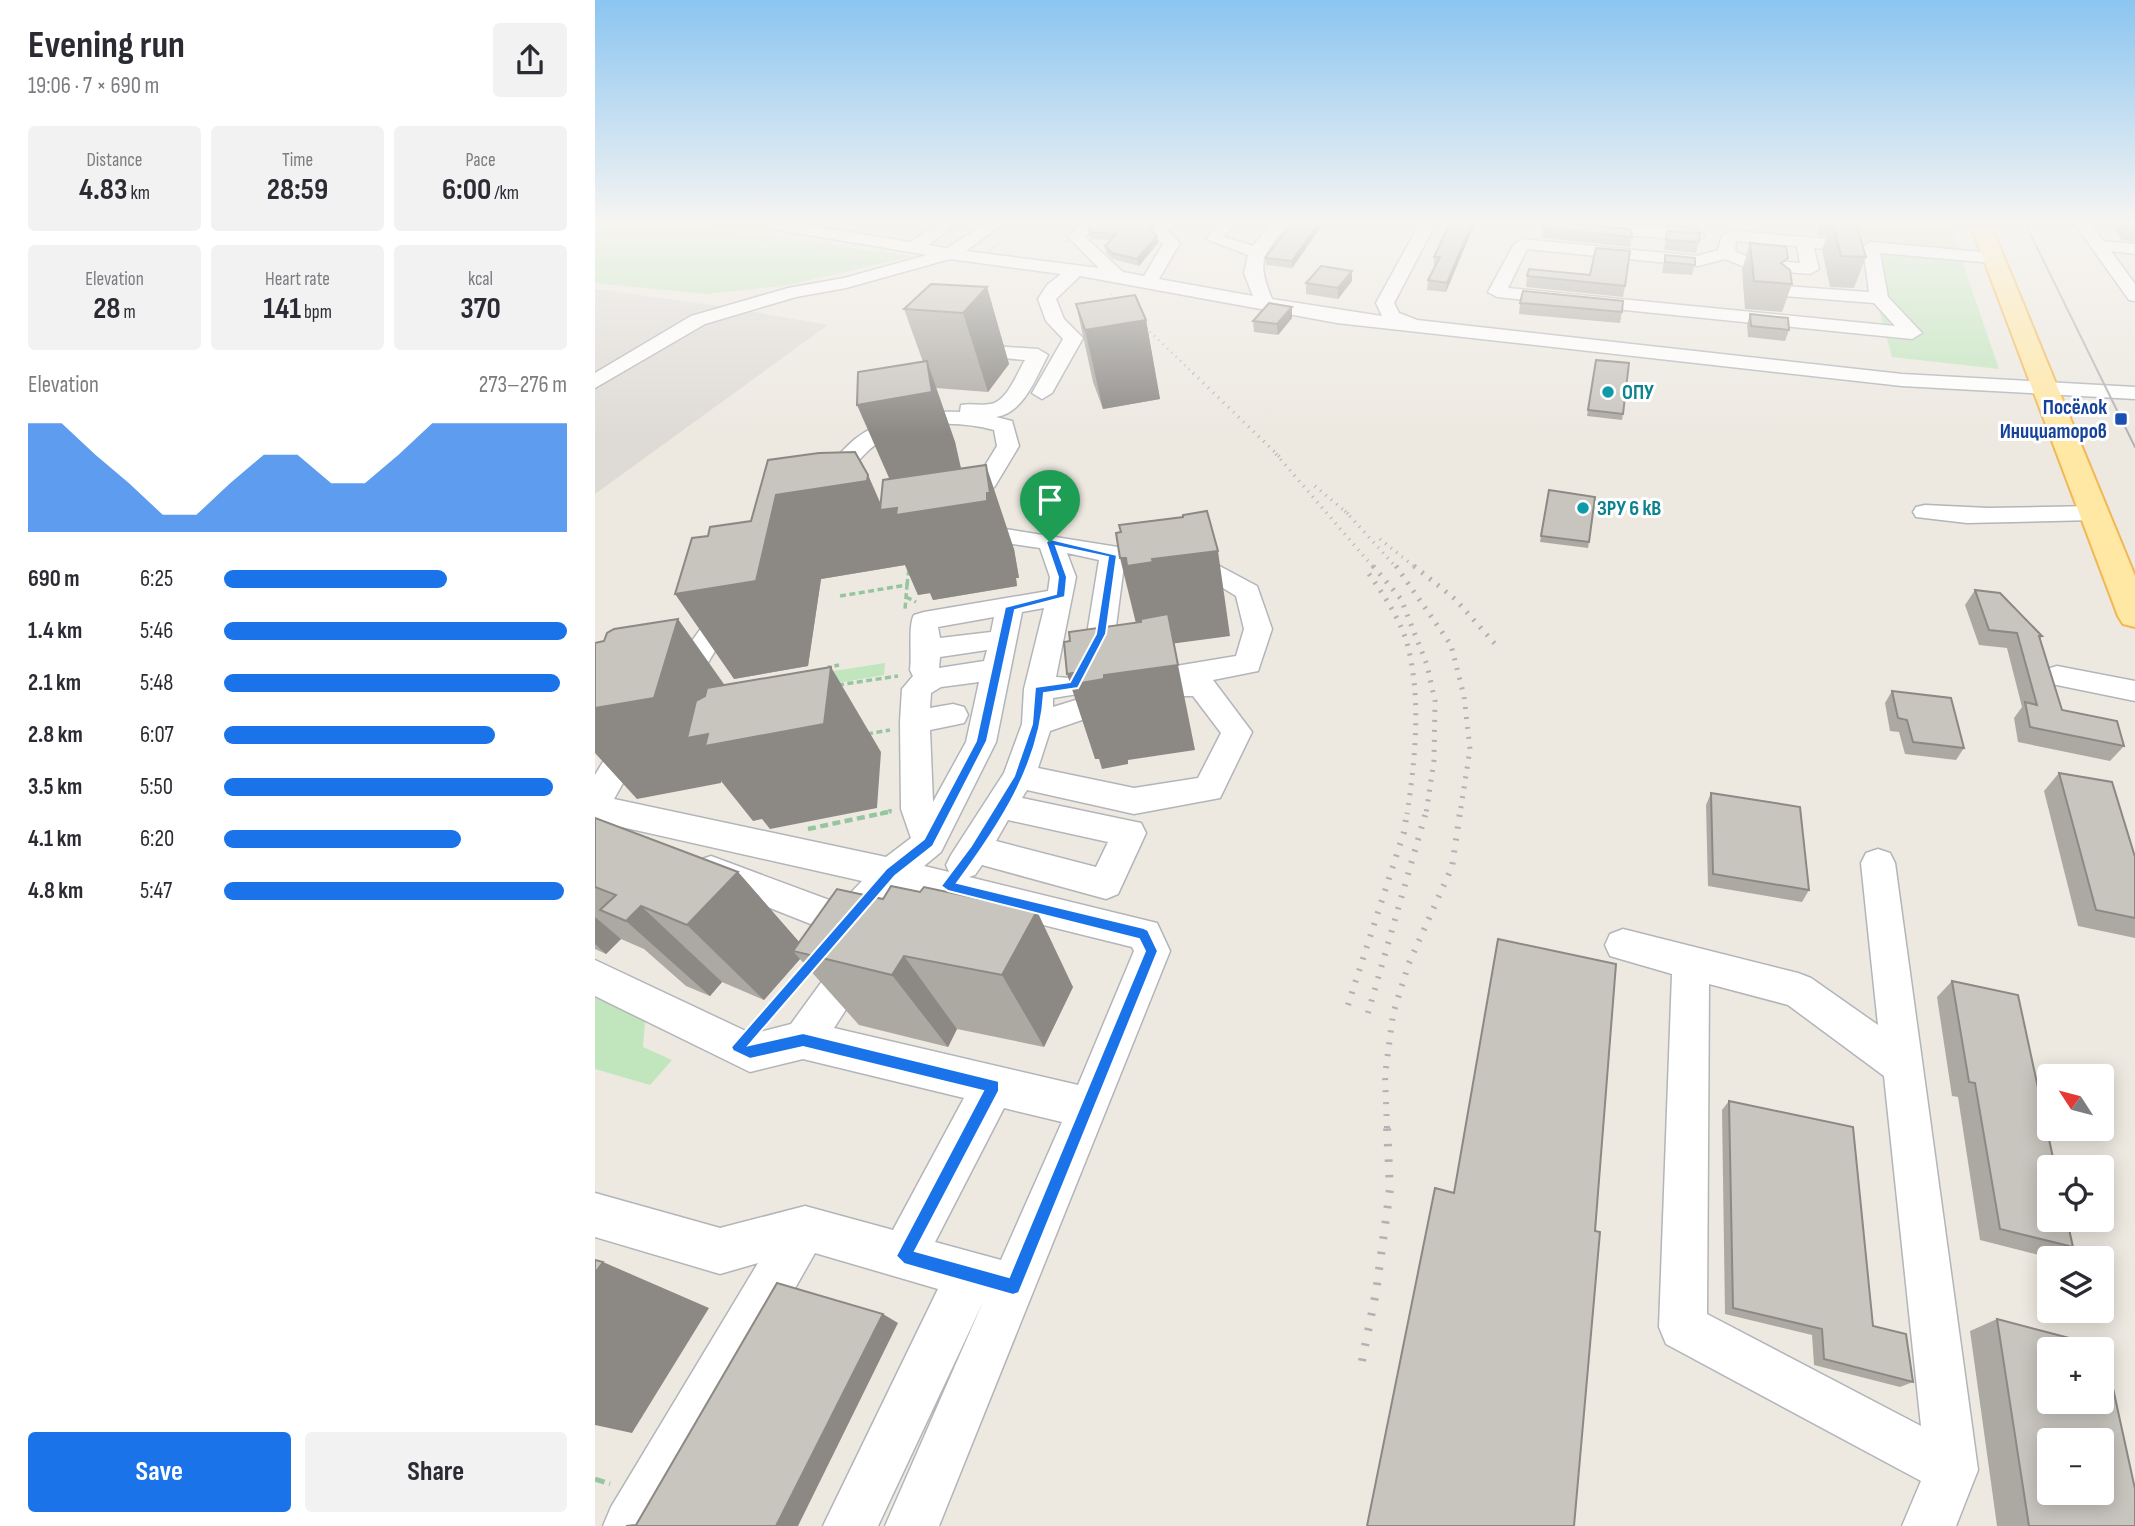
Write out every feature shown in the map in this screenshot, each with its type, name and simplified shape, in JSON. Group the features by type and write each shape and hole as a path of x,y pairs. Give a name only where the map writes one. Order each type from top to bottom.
{"main road":[{"path":"2007,294 2135,616"}],"street":[{"path":"595,382 698,320 786,294"},
{"path":"1042,393 1073,338 1055,321 1047,299 1050,294"},
{"path":"1216,294 1265,304 1414,325 1902,380 2135,393"},
{"path":"1261,294 1265,304"},
{"path":"1390,294 1385,303 1392,317 1414,325"},
{"path":"1640,350 1646,294"},
{"path":"1654,294 1912,332 1878,294"},
{"path":"1828,294 1879,298"},
{"path":"834,506 809,502 901,404 998,411 1012,401 1038,355 954,349 945,357"},
{"path":"864,443 895,428 940,417 981,418 1004,426 1008,446 988,481 964,507 942,512"},
{"path":"1925,512 1961,517 2045,512 2094,513"},
{"path":"940,547 1005,536 1050,542 1212,570 1248,592 1258,629 1248,664 1105,687 1039,689"},
{"path":"948,886 975,849 1019,776 1037,724 1039,689 1063,577 1050,542"},
{"path":"1074,686 1101,634 1113,555"},
{"path":"758,597 742,603 711,635 668,705 652,713 595,806 948,886 1144,934 1152,951 1089,1108 850,1526"},
{"path":"906,682 927,650 924,621 1060,597"},
{"path":"803,1040 891,873 929,842 981,741 1010,607"},
{"path":"927,650 979,640 1003,641"},
{"path":"906,682 996,670"},
{"path":"2057,677 2135,691"},
{"path":"906,682 917,689 905,726 917,809 929,842"},
{"path":"1019,776 1134,801 1209,789 1237,732 1201,685 1147,687 1037,724"},
{"path":"905,726 953,715"},
{"path":"975,849 1106,884 1129,833 1001,806"},
{"path":"595,836 664,852 861,929"},
{"path":"1878,863 1952,1470 1929,1526"},
{"path":"1623,945 1798,990 1904,1067"},
{"path":"1691,962 1683,1326 1952,1470"},
{"path":"595,978 750,1053 803,1040 1089,1108"},
{"path":"904,1256 993,1086"},
{"path":"595,1215 720,1251 805,1228 992,1280"},
{"path":"620,1505 805,1228"},
{"path":"912,1526 992,1280"}],"path":[{"path":"840,596 907,585 904,621"},
{"path":"827,687 906,682 899,664"},
{"path":"828,677 829,667 839,665"},
{"path":"857,736 905,726"},
{"path":"799,831 890,812 891,798"},
{"path":"738,1047 861,929"},
{"path":"595,1479 620,1505"}],"shaded area":[{"path":"595,294 633,294 828,325 595,494"}],"green space":[{"path":"1875,294 1973,294 1999,369 1892,357"},
{"path":"885,663 884,675 832,684 834,671"},
{"path":"595,998 645,1021 643,1047 672,1060 650,1085 595,1069"}],"building":[{"path":"920,294 980,294 963,313 904,309"},
{"path":"1522,294 1555,294 1623,301 1622,312 1520,303"},
{"path":"1135,295 1146,320 1085,330 1076,304"},
{"path":"1269,303 1292,307 1277,324 1253,321"},
{"path":"1750,314 1788,318 1789,330 1751,326"},
{"name":"ОПУ","path":"1596,360 1629,363 1623,414 1588,410"},
{"path":"927,361 932,392 857,405 858,372"},
{"path":"855,452 868,475 867,481 776,495 756,581 675,594 692,538 708,536 710,527 751,521 768,460 819,453"},
{"path":"986,465 990,493 987,493 987,501 896,515 897,508 880,510 883,480"},
{"path":"1549,490 1595,497 1589,542 1541,536"},
{"path":"1207,511 1218,551 1152,559 1153,562 1127,566 1126,558 1120,558 1116,533 1121,532 1119,525 1183,517"},
{"path":"1975,590 2000,593 2042,636 2039,636 2062,710 2117,721 2124,746 2030,727 2025,702 2037,705 2017,633 1989,630"},
{"path":"1168,614 1178,665 1104,675 1104,679 1075,684 1074,673 1067,674 1064,642 1070,641 1069,632 1141,622 1141,619"},
{"path":"678,619 654,698 595,708 595,643 604,641 607,633 614,629"},
{"path":"831,667 824,724 705,746 708,734 687,738 696,701 705,696 707,688"},
{"path":"1892,691 1951,698 1964,748 1913,742 1907,720 1898,718"},
{"path":"2059,773 2112,782 2135,857 2135,918 2096,910"},
{"path":"1711,793 1800,807 1809,890 1713,874"},
{"path":"595,818 738,872 687,925 641,906 626,921 600,910 616,895 595,887"},
{"path":"891,886 920,892 924,887 1037,911 1002,975 904,956 892,975 793,951 837,889 883,899"},
{"path":"1498,939 1616,964 1595,1231 1600,1232 1574,1526 1367,1526 1435,1188 1454,1193"},
{"path":"1952,981 2018,995 2037,1083 2037,1141 2049,1141 2052,1155 2037,1155 2037,1232 2070,1232 2073,1246 2000,1229 1975,1083 1969,1082"},
{"path":"1729,1101 1853,1127 1873,1326 1906,1334 1913,1382 1824,1359 1822,1329 1733,1308"},
{"path":"595,1260 603,1262 595,1273"},
{"path":"777,1283 883,1314 776,1526 626,1526 636,1525"},
{"path":"1997,1319 2066,1337 2037,1337 2037,1414 2114,1414 2114,1393 2135,1489 2135,1526 2029,1526"}],"tram line":[{"path":"2060,294 2135,447"}],"railway":[{"path":"1111,294 1195,375"},
{"path":"1193,373 1282,459"},
{"path":"1276,454 1374,568"},
{"path":"1315,486 1346,512"},
{"path":"1346,512 1352,517"},
{"path":"1346,512 1397,568"},
{"path":"1380,539 1416,568"},
{"path":"1373,566 1401,599 1427,665 1435,701 1434,760 1426,814"},
{"path":"1396,566 1451,645 1464,696 1470,749 1460,814"},
{"path":"1414,566 1455,599 1496,645"},
{"path":"1369,574 1398,620 1413,671 1416,712 1407,814"},
{"path":"1348,1005 1404,832 1407,812"},
{"path":"1368,1013 1426,812"},
{"path":"1387,1128 1385,1076 1393,1014 1409,963 1452,867 1460,812"},
{"path":"1362,1361 1376,1292 1390,1189 1387,1126"}],"place":[{"name":"ОПУ","path":"1608,392"},
{"name":"Посёлок Инициаторов","path":"2121,419"},
{"name":"ЗРУ 6 кВ","path":"1583,508"}],"route":[{"path":"1050,542 1113,555 1101,634 1074,686 1039,689 1037,724 1019,776 975,849 948,886 1144,934 1152,951 1013,1287 904,1256 993,1086 803,1040 750,1053 738,1047 891,873 929,842 981,741 1010,607 1060,597 1063,577 1050,542"}]}
